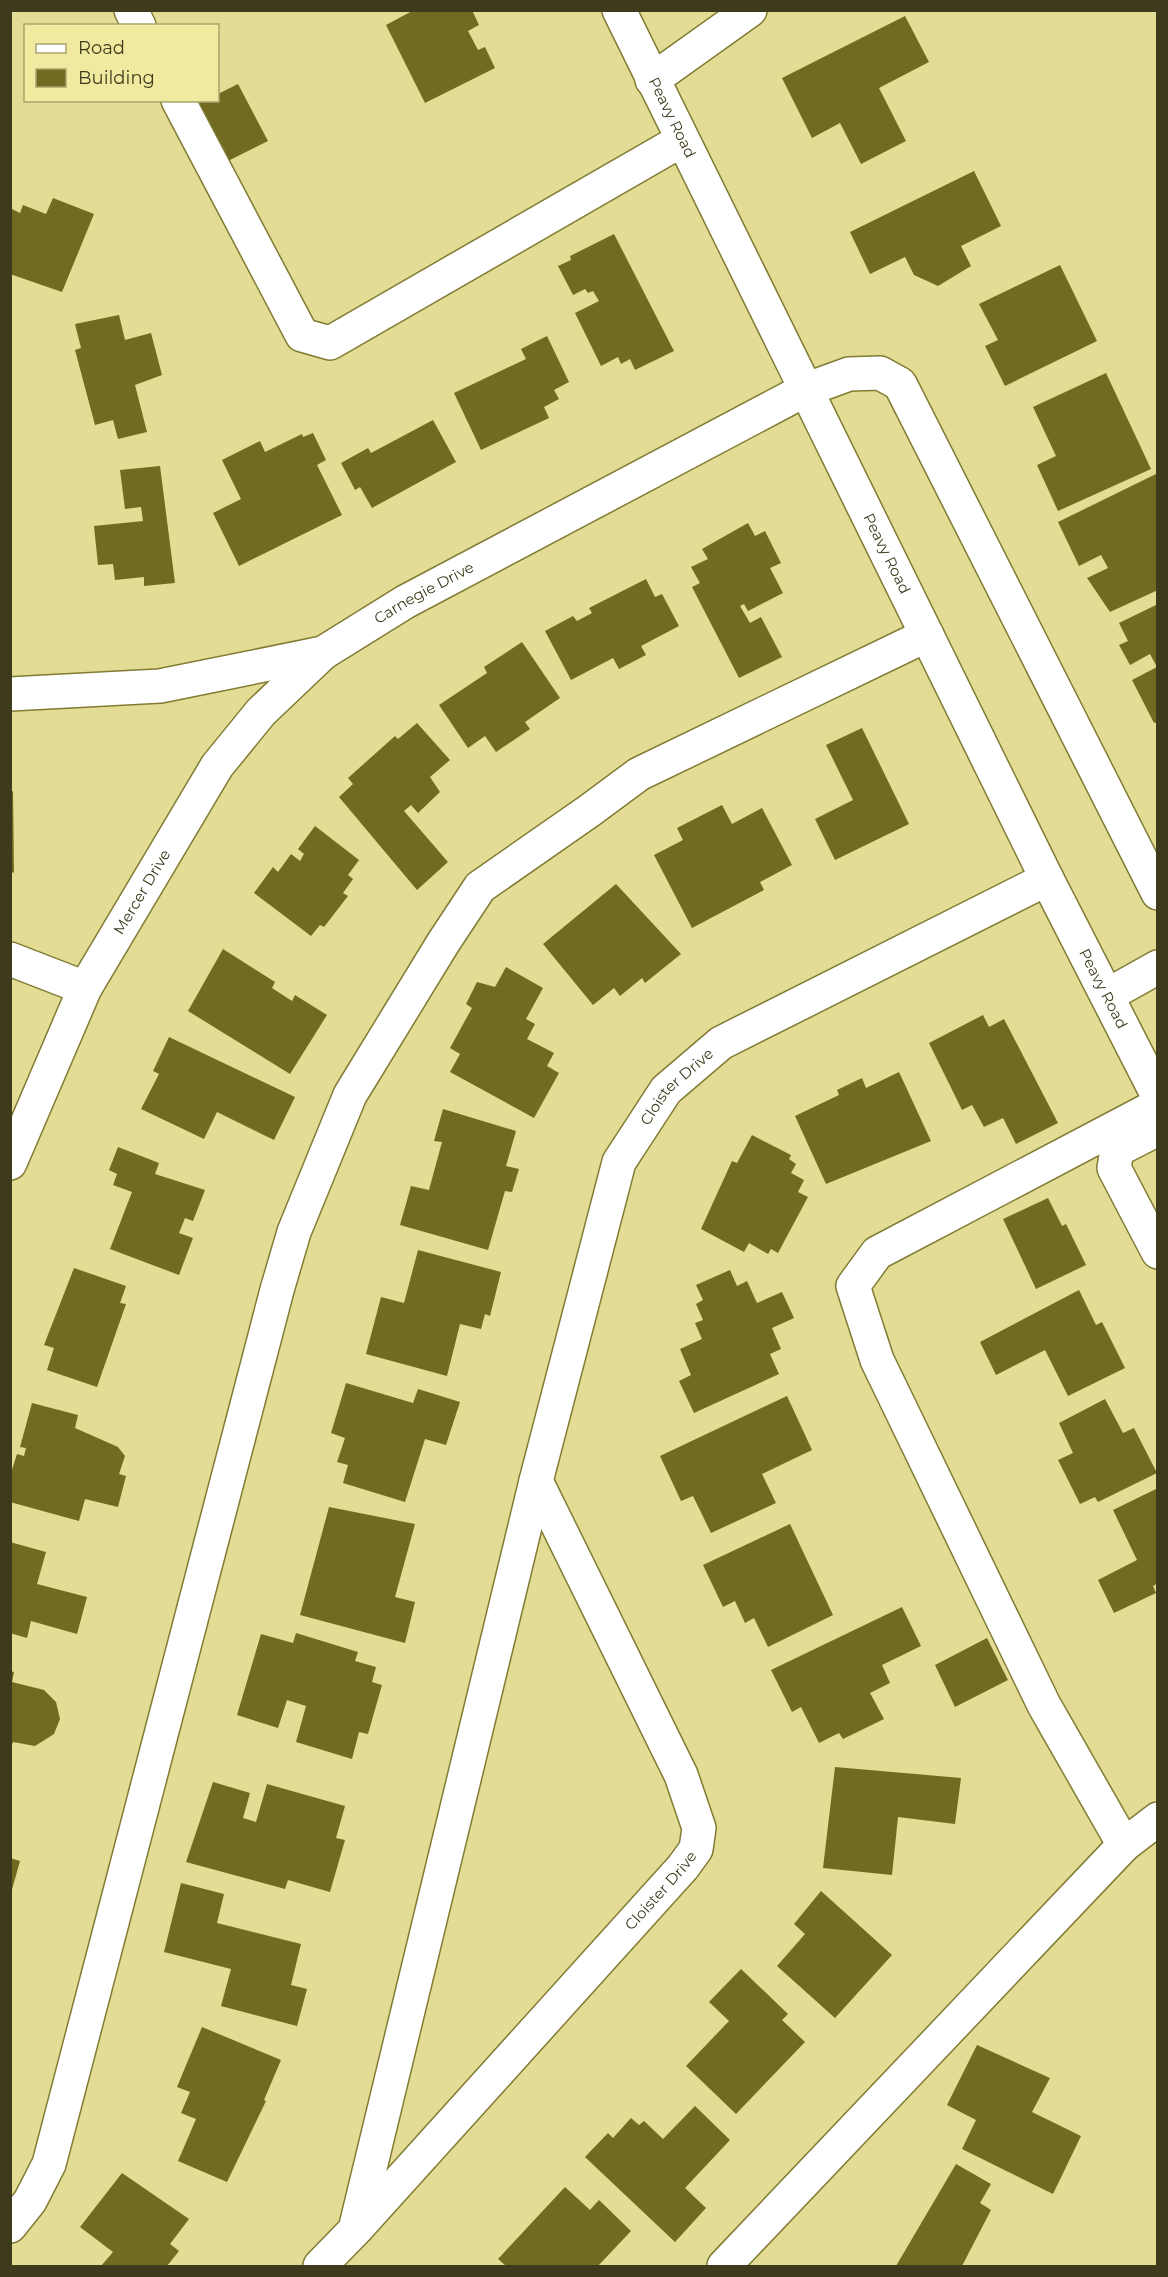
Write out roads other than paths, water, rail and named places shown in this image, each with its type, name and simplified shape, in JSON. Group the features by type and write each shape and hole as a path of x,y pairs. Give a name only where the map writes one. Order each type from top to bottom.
{"street":[{"path":"131,10 138,24"},
{"name":"Peavy Road","path":"619,10 1047,879 1158,1096"},
{"path":"652,80 750,10"},
{"path":"179,102 302,335 330,343 682,140"},
{"name":"Carnegie Drive","path":"10,694 160,686 323,653 405,602 805,390 849,374 880,374 900,384 1158,893"},
{"path":"10,2226 30,2201 49,2164 277,1290 294,1232 350,1095 442,943 480,887 639,774 927,634"},
{"name":"Mercer Drive","path":"10,1163 85,988 216,766 261,712 323,653"},
{"name":"Cloister Drive","path":"355,2230 536,1481 619,1162 666,1090 721,1043 1047,879"},
{"path":"10,959 85,988"},
{"path":"1108,995 1158,967"},
{"path":"1124,1845 1044,1706 877,1360 853,1286 876,1253 1158,1105"},
{"path":"1158,1130 1118,1150 1114,1168 1158,1251"},
{"name":"Cloister Drive","path":"320,2266 675,1876 696,1849 699,1828 681,1775 536,1481"},
{"path":"724,2266 1124,1845 1158,1819"}]}
